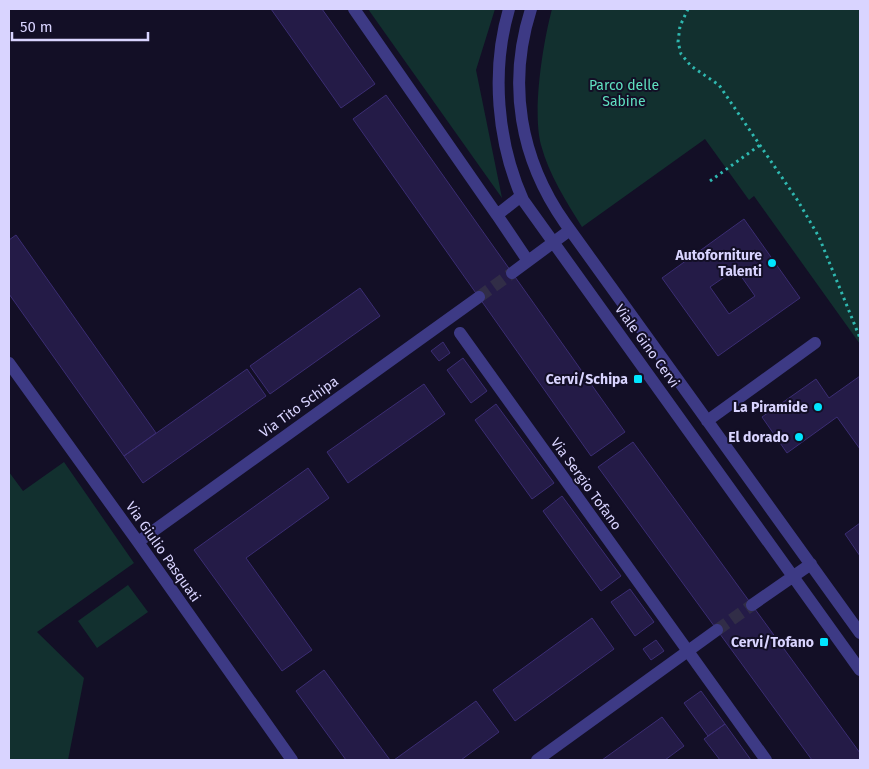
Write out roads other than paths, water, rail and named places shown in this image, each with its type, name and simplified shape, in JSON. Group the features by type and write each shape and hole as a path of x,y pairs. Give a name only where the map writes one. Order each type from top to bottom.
{"street":[{"path":"354,9 528,261"},
{"name":"Viale Gino Cervi","path":"509,9 501,44 499,85 506,146 522,196 553,243 651,376 860,670"},
{"name":"Viale Gino Cervi","path":"531,9 524,38 521,69 523,129 526,148 540,181 570,230 859,629"},
{"path":"497,215 522,196"},
{"path":"512,273 570,230"},
{"name":"Via Tito Schipa","path":"138,542 479,297"},
{"name":"Via Sergio Tofano","path":"460,333 766,760"},
{"path":"707,421 816,343"},
{"name":"Via Giulio Pasquati","path":"9,364 292,760"},
{"path":"752,605 811,564"},
{"path":"537,760 717,630"}],"tunnel":[{"path":"479,297 512,273"},
{"path":"717,630 752,605"}],"place":[{"name":"Autoforniture Talenti","path":"772,263"},
{"name":"Cervi/Schipa","path":"638,379"},
{"name":"La Piramide","path":"818,407"},
{"name":"El dorado","path":"799,437"},
{"name":"Cervi/Tofano","path":"824,642"}],"park label":[{"name":"Parco delle Sabine","path":"624,94"}]}
